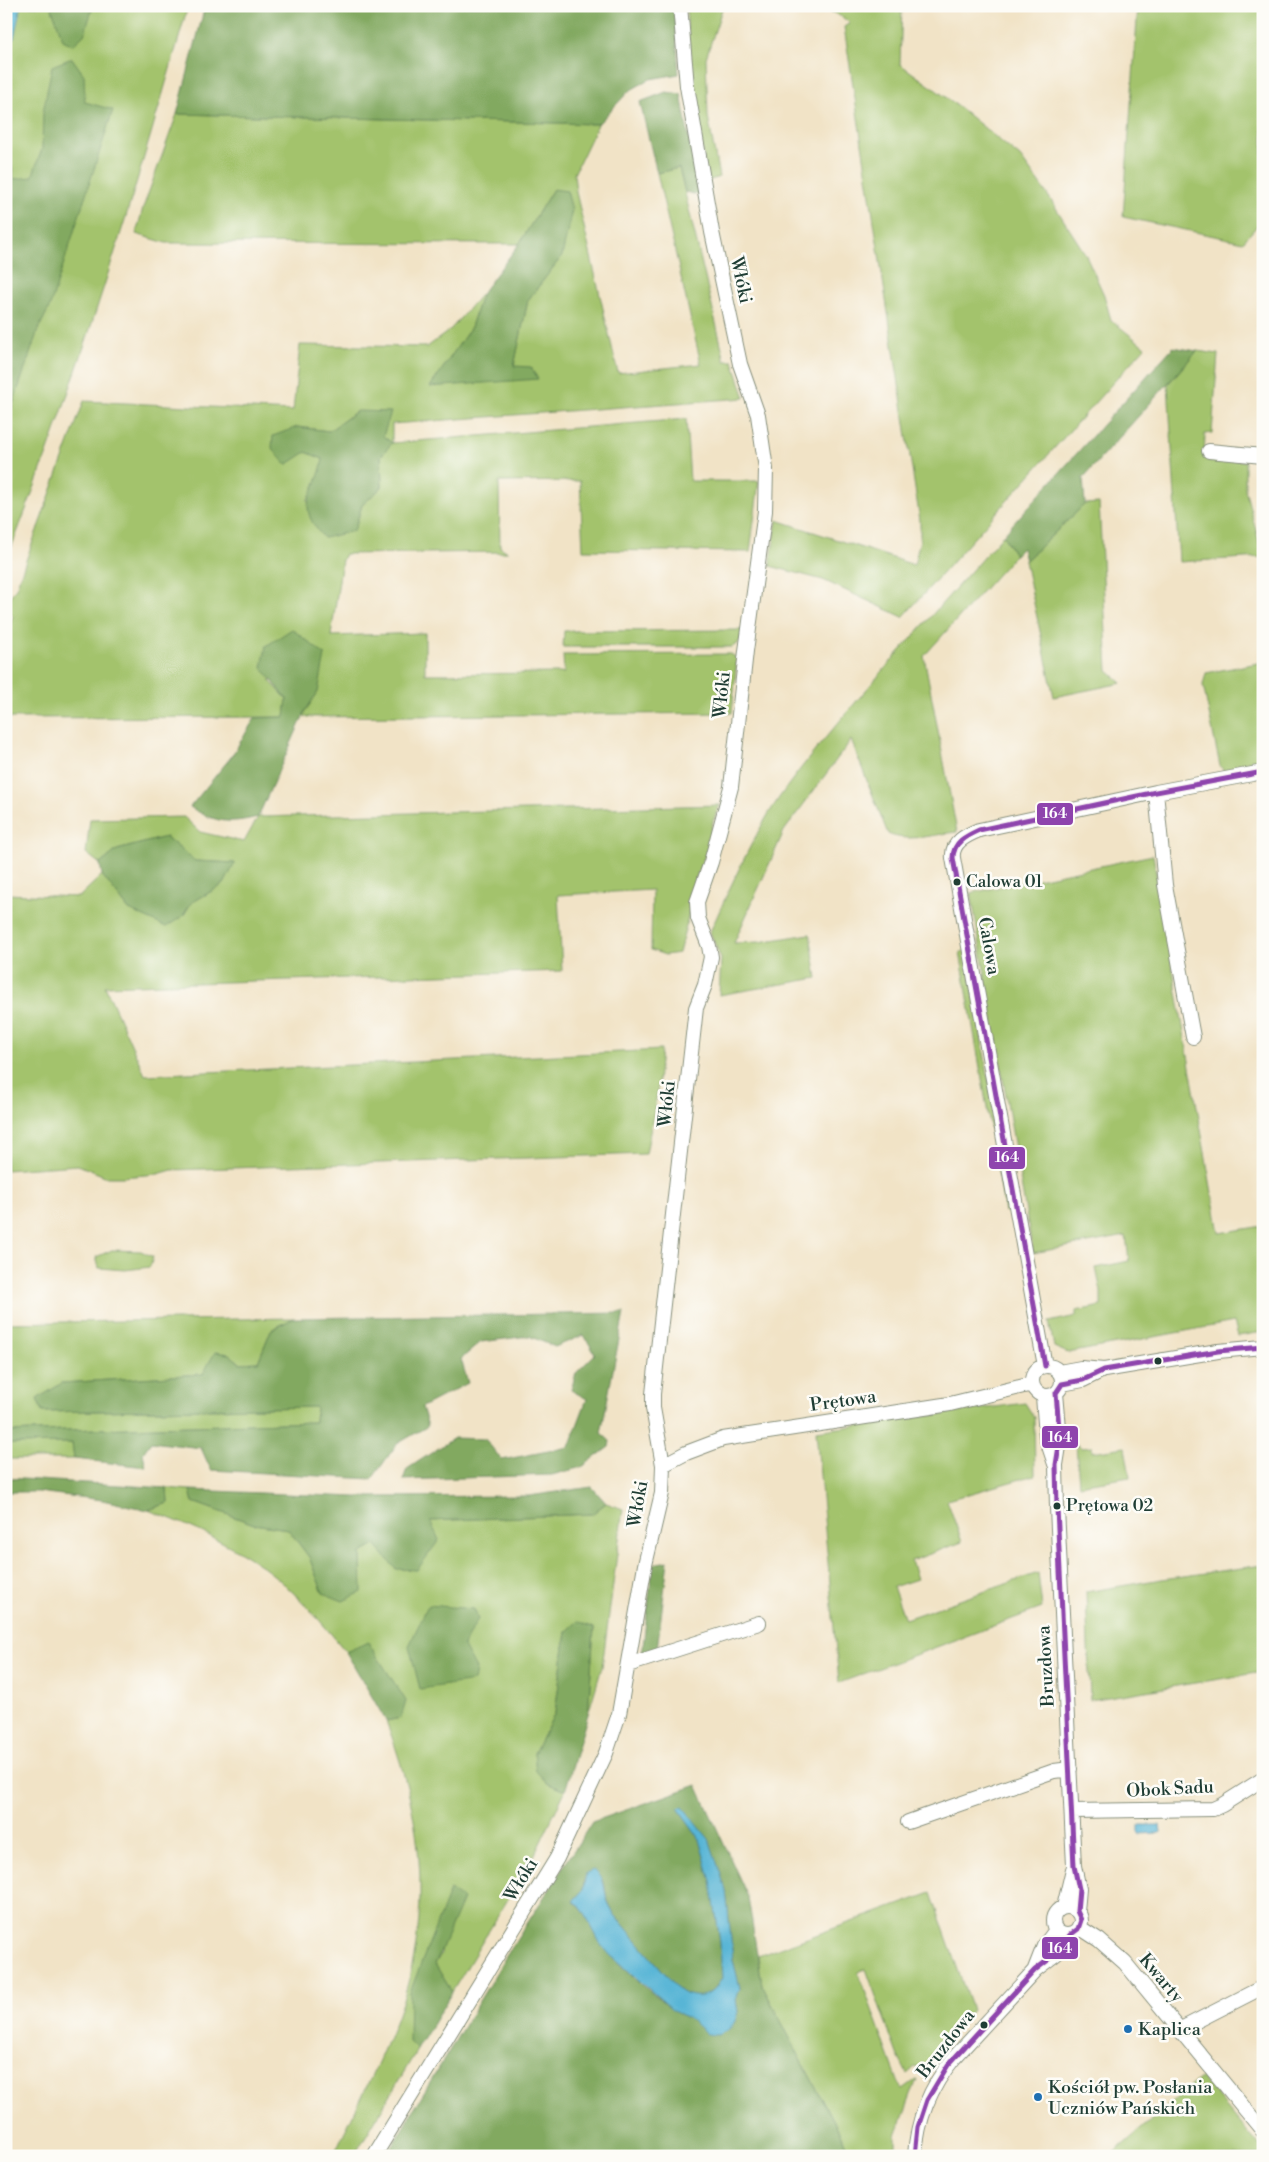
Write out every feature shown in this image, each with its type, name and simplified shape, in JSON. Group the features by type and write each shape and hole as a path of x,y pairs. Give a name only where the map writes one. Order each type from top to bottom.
{"street":[{"name":"Włóki","path":"374,2156 557,1858 606,1753 619,1714 645,1565 662,1492 663,1465 653,1408 653,1394 696,1008 706,985 711,957 709,946 698,918 697,902 716,845 731,786 746,651 765,511 766,469 758,415 740,364 712,232 687,86 680,6"},
{"path":"1209,451 1263,456"},
{"name":"Calowa","path":"1045,1366 953,854 958,842 979,830 1156,792 1263,772"},
{"path":"1156,792 1165,884 1193,1037"},
{"path":"1055,1387 1052,1367 1045,1366 1034,1373 1032,1384 1035,1391 1055,1387 1081,1368 1104,1370 1218,1351 1263,1347"},
{"name":"Prętowa","path":"663,1465 686,1453 723,1438 950,1404 1032,1384"},
{"name":"Bruzdowa","path":"1055,1387 1060,1440 1056,1465 1074,1866 1079,1889 1070,1909"},
{"path":"628,1665 759,1622"},
{"path":"908,1822 1054,1771 1070,1769"},
{"name":"Obok Sadu","path":"1072,1811 1212,1809 1222,1806 1263,1779"},
{"path":"1059,1909 1070,1909 1081,1920 1074,1931 1064,1935 1056,1930 1054,1917 1059,1909"},
{"name":"Bruzdowa","path":"1035,1970 1044,1946 1056,1930"},
{"name":"Bruzdowa","path":"915,2156 922,2114 930,2092 942,2073 1035,1970 1056,1954 1074,1931"},
{"name":"Kwarty","path":"1074,1931 1099,1940 1125,1963 1263,2131"},
{"path":"1179,2030 1263,1987"}],"green space":[{"path":"6,6 188,6 104,286 57,424 6,561"},
{"path":"53,6 91,6 92,10 84,35 73,45 63,40 52,9"},
{"path":"205,6 674,6 679,74 650,79 629,91 598,124 177,114"},
{"path":"686,6 723,6 706,58 708,116 719,177 708,181 694,94"},
{"path":"819,6 902,6 900,64 954,103 1020,157 1047,194 1086,255 1104,295 1111,320 1145,347 903,617 823,580 770,566 777,520 914,565 920,540 920,521 844,27 850,23"},
{"path":"1138,6 1263,6 1263,219 1243,242 1123,217"},
{"path":"72,58 84,75 85,102 113,110 50,306 38,330 6,425 6,135 14,179 32,177 42,149 43,112 52,66"},
{"path":"666,92 681,94 699,195 685,192 679,168 657,173 640,102"},
{"path":"177,114 598,124 574,174 576,192 618,373 701,364 657,173 679,168 725,361 733,361 745,398 392,424 392,443 686,419 690,481 759,481 750,552 583,550 580,481 499,482 500,547 508,552 345,554 342,560 331,636 425,633 425,674 564,673 563,655 731,654 737,658 732,713 304,717 306,710 318,692 269,680 287,699 285,717 6,718 6,634 13,616 6,609 6,602 16,588 84,401 293,411 300,345 427,347 450,330 482,293 471,327 431,387 514,366 528,300 562,256 553,189 519,244 166,243 136,234 143,208","holes":["357,411 383,436 381,456 382,487 362,505 356,525 307,501 321,474 323,459 306,452 297,427 329,431"]},
{"path":"553,189 567,191 572,210 562,256 528,300 514,366 531,367 538,379 430,387 471,327 482,293 519,244"},
{"path":"1173,347 1197,351 1083,478 1085,504 1025,561 1022,548 1015,555 1003,535"},
{"path":"1197,351 1218,354 1212,433 1205,434 1204,458 1245,461 1245,489 1263,557 1179,562 1168,384"},
{"path":"357,411 391,412 383,436 392,443 381,456 382,487 362,505 354,531 324,538 309,516 308,507 323,459 306,452 286,465 272,448 273,436 297,427 329,431"},
{"path":"1099,503 1108,671 1122,683 1054,697 1025,561 1085,504"},
{"path":"1003,535 1015,555 924,656 957,832 913,838 896,837 888,834 851,740 784,831 734,943 759,942 810,934 817,978 719,995 721,959 710,932 745,857 769,813 801,768 836,725"},
{"path":"292,629 325,655 318,692 306,710 258,817 239,821 223,821 199,812 190,807 231,757 255,718 285,717 287,699 262,668 266,646"},
{"path":"742,630 740,642 732,647 563,647 564,631"},
{"path":"1263,662 1263,763 1229,772 1224,771 1220,766 1203,685 1206,673"},
{"path":"720,805 713,821 708,848 693,885 689,914 679,953 665,955 651,950 652,890 558,895 562,971 105,986 145,1075 661,1050 657,1094 646,1154 172,1170 158,1174 122,1177 107,1177 78,1165 6,1170 6,894 79,897 102,875 129,910 183,916 191,903 224,884 234,863 195,861 166,837 117,850 100,864 86,853 90,819 184,817 200,832 244,842 258,817"},
{"path":"166,837 195,861 235,863 224,884 191,903 183,916 166,927 129,910 102,875 100,864 117,850"},
{"path":"1153,855 1219,1233 1263,1226 1263,1332 1238,1336 1234,1322 1068,1353 1054,1347 1049,1322 1076,1316 1076,1311 1101,1306 1101,1292 1096,1268 1129,1261 1126,1236 1033,1253 971,893"},
{"path":"966,951 1012,1210 1005,1212 960,952"},
{"path":"112,1250 141,1251 153,1257 150,1267 125,1270 99,1268 96,1257"},
{"path":"624,1313 601,1433 610,1441 609,1447 582,1467 552,1475 403,1480 407,1469 454,1438 485,1439 502,1460 569,1447 587,1399 571,1390 576,1373 595,1354 584,1335 555,1347 529,1336 481,1342 461,1359 468,1383 422,1407 428,1426 397,1444 372,1479 211,1470 201,1448 151,1442 143,1453 146,1467 74,1459 72,1443 6,1444 6,1432 315,1422 316,1407 42,1412 37,1399 62,1383 203,1374 215,1352 229,1354 240,1363 258,1362 271,1330 294,1318"},
{"path":"294,1318 271,1330 258,1362 240,1363 229,1354 203,1374 62,1383 42,1412 316,1407 315,1422 6,1432 6,1323"},
{"path":"1025,1403 1034,1417 1035,1475 947,1500 962,1542 911,1561 917,1579 893,1587 905,1619 1038,1573 1042,1608 839,1683 816,1431"},
{"path":"72,1443 74,1459 6,1459 6,1444"},
{"path":"1076,1444 1082,1448 1092,1447 1092,1452 1125,1447 1130,1477 1079,1485"},
{"path":"6,1478 167,1488 168,1503 148,1510 102,1500 38,1492 6,1492"},
{"path":"592,1487 606,1503 592,1514 430,1521 439,1540 417,1570 396,1569 375,1545 361,1553 362,1592 343,1601 323,1593 309,1557 288,1529 254,1524 193,1502 190,1490 357,1497 529,1496"},
{"path":"167,1488 190,1490 193,1502 254,1524 288,1529 309,1557 323,1593 361,1592 361,1552 376,1544 396,1569 430,1521 592,1514 606,1503 623,1509 602,1667 588,1714 594,1628 566,1632 555,1713 534,1753 547,1783 565,1791 534,1856 452,1992 435,1964 441,1954 450,1890 409,2042 417,2050 354,2156 333,2156 396,2020 412,1964 418,1929 419,1859 415,1824 408,1790 386,1721 401,1718 368,1643 346,1652 304,1603 286,1585 261,1566 215,1538 148,1510 168,1503"},
{"path":"668,1561 657,1649 642,1654 653,1564"},
{"path":"1263,1565 1263,1672 1090,1700 1086,1592"},
{"path":"428,1605 474,1609 478,1619 463,1645 476,1669 474,1681 420,1689 409,1646"},
{"path":"578,1621 594,1628 588,1714 565,1791 547,1783 536,1771 534,1753 555,1713 566,1632"},
{"path":"368,1642 406,1701 401,1718 386,1721 346,1652"},
{"path":"697,1785 748,1897 762,1985 850,2153 842,2156 386,2156 505,1958 592,1822","holes":["678,1808 709,1839 726,1890 733,1960 740,1988 736,2000 738,2012 691,2020 669,2007 617,1962 600,1942 582,1909 573,1901 583,1890 584,1879 604,1881 607,1899 614,1914 681,1992 694,1996 705,1995 714,1989 722,1978 720,1942 711,1881 698,1836"]},
{"path":"450,1890 463,1899 435,1964 452,1992 417,2050 409,2042 410,1992"},
{"path":"931,1893 972,2010 922,2069 915,2067 907,2074 897,2054 866,1969 858,1972 899,2083 903,2089 917,2079 896,2136 896,2156 847,2156 850,2152 762,1985 758,1956"},
{"path":"1201,2077 1263,2150 1263,2156 1110,2156"}],"water":[{"path":"6,6 21,6 14,38 8,48 6,57"},
{"path":"683,1807 709,1839 726,1890 733,1960 740,1988 736,2000 738,2012 735,2021 729,2029 719,2035 707,2034 691,2020 672,2009 610,1955 600,1943 584,1912 573,1901 583,1890 586,1873 593,1870 602,1879 614,1914 681,1992 694,1996 710,1993 722,1978 720,1942 711,1881 698,1836 678,1808"},
{"path":"1139,1825 1159,1825 1160,1833 1139,1834"}],"transit line":[{"name":"164","path":"1045,1366 953,858 955,848 961,840 979,830 1156,792 1263,772"},
{"name":"164","path":"915,2156 918,2127 927,2100 948,2065 1035,1970 1056,1954 1070,1935 1078,1929 1081,1920 1077,1911 1079,1889 1074,1866 1057,1508 1056,1465 1060,1440 1056,1393 1062,1384 1083,1380 1104,1370 1218,1351 1263,1347"}],"place":[{"name":"Calowa 01","path":"957,882"},
{"name":"Prętowa 02","path":"1057,1506"},
{"name":"Kaplica","path":"1128,2029"},
{"name":"Kościół pw. Posłania Uczniów Pańskich","path":"1038,2097"}]}
